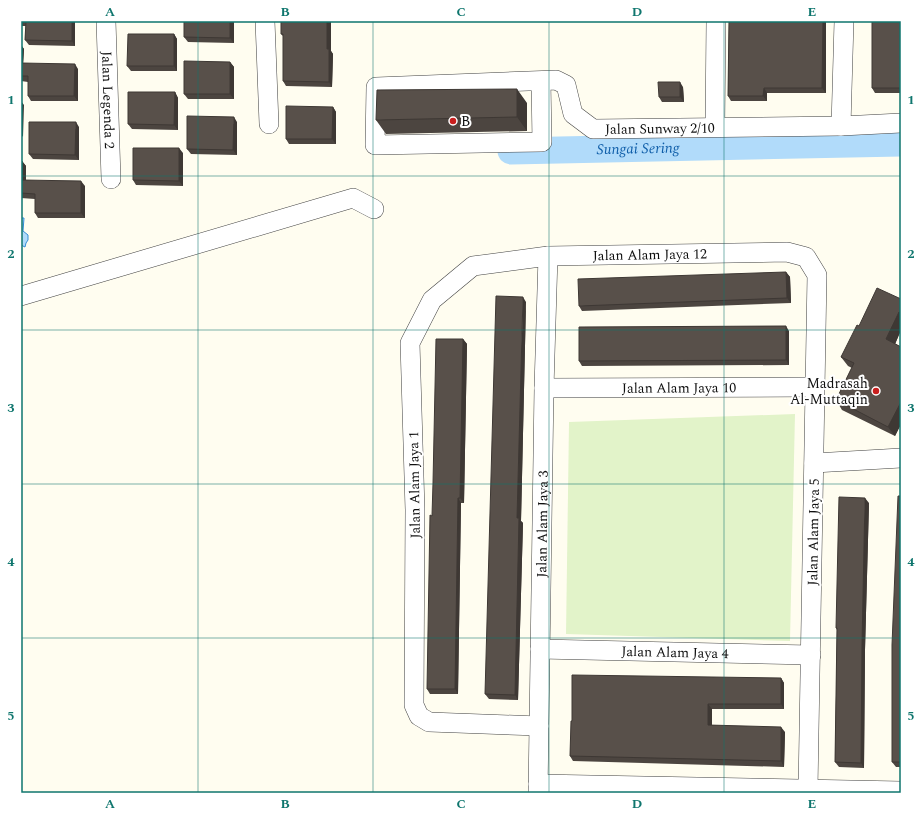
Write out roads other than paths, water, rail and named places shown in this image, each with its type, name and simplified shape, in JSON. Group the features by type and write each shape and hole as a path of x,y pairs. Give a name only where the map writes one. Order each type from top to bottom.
{"street":[{"name":"Jalan Legenda 2","path":"106,21 111,179"},
{"path":"265,21 269,124"},
{"path":"715,127 716,21"},
{"path":"841,126 844,21"},
{"name":"Jalan Sunway 2/10","path":"541,81 542,142 375,145 376,87 556,80 566,85 573,114 593,129 841,126 901,123"},
{"path":"21,296 346,199 353,198 374,209"},
{"name":"Jalan Alam Jaya 12","path":"473,266 548,256 787,252 806,257 817,274"},
{"name":"Jalan Alam Jaya 3","path":"538,789 544,388 548,256"},
{"name":"Jalan Alam Jaya 1","path":"473,266 432,300 410,343 415,510 414,704 419,716 429,722 539,726"},
{"name":"Jalan Alam Jaya 5","path":"808,789 817,274"},
{"name":"Jalan Alam Jaya 10","path":"544,388 815,387"},
{"path":"814,463 901,458"},
{"name":"Jalan Alam Jaya 4","path":"540,650 811,655"},
{"path":"538,789 808,789 901,791"}],"water":[{"path":"21,218 24,218 23,231 28,235 28,240 25,247 21,245"}],"waterway":[{"name":"Sungai Sering","path":"511,151 901,143"}],"place":[{"name":"B","path":"453,121"},
{"name":"Madrasah Al-Muttaqin","path":"876,391"}]}
